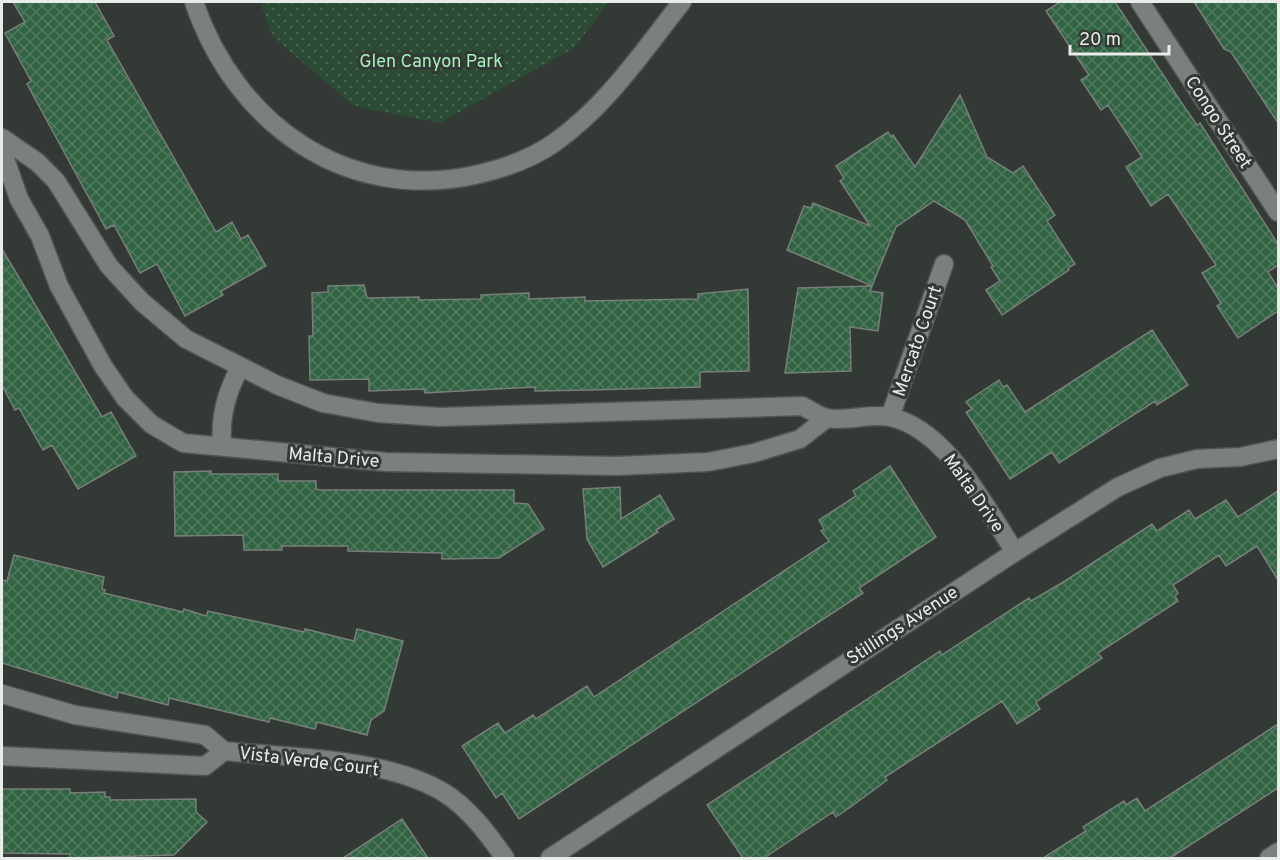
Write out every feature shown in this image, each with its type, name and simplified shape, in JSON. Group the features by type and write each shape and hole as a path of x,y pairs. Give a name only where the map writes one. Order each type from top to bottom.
{"street":[{"path":"194,2 204,32 255,106 280,130 334,162 365,174 394,181 425,182 491,171 524,159 553,144 582,122 608,96 682,2"},
{"name":"Congo Street","path":"1140,2 1278,212"},
{"name":"Malta Drive","path":"2,138 37,162 56,181 109,266 142,302 186,339 240,368 323,403 378,413 440,417 802,406 827,418 890,417 915,427 936,441 954,462 1015,552"},
{"name":"Malta Drive","path":"2,150 19,199 40,236 59,286 103,366 125,398 151,424 183,443 386,462 524,466 696,462 754,453 800,439 827,418"},
{"name":"Mercato Court","path":"890,417 944,264"},
{"path":"222,445 220,421 224,402 240,368"},
{"name":"Stillings Avenue","path":"550,858 1015,552 1118,487 1160,468 1197,459 1240,457 1278,449"},
{"name":"Vista Verde Court","path":"2,694 75,715 130,726 205,735 224,751 374,767 410,776 444,793 471,814 505,858"},
{"name":"Vista Verde Court","path":"2,756 205,766 224,751"},
{"path":"1269,858 1278,852"}],"green space":[{"name":"Glen Canyon Park","path":"260,2 609,2 574,48 440,123 354,106 273,37"}],"building":[{"path":"13,2 95,2 114,36 107,40 216,232 232,222 241,239 248,235 266,266 221,291 223,295 185,316 157,264 140,273 114,225 106,229 27,84 31,81 5,33 25,22"},
{"path":"1060,2 1115,2 1197,125 1200,123 1278,244 1278,265 1268,272 1278,288 1278,311 1238,338 1217,306 1221,303 1202,273 1216,265 1168,194 1151,206 1126,167 1142,157 1108,105 1101,110 1081,80 1089,75 1046,11"},
{"path":"1194,2 1278,2 1278,123 1231,52 1224,49"},
{"path":"960,95 987,157 1013,173 1023,166 1055,215 1047,221 1075,264 1068,268 1069,270 1002,315 986,290 1000,281 991,267 993,266 965,220 934,201 896,227 872,286 787,250 804,206 811,208 813,203 870,226 840,181 844,178 836,166 888,132 891,137 893,135 915,167"},
{"path":"2,249 102,417 111,412 136,456 78,489 52,445 43,450 19,408 15,410 2,385"},
{"path":"364,285 367,298 419,297 419,300 481,299 481,295 529,293 529,299 585,297 585,301 698,299 698,294 748,289 749,371 700,372 700,387 589,390 535,391 535,387 425,393 424,389 369,391 369,379 310,380 309,336 313,336 312,293 328,292 328,286"},
{"path":"872,286 870,291 883,293 878,331 850,327 851,371 785,373 798,288"},
{"path":"1152,330 1188,385 1157,405 1155,401 1059,463 1052,452 1010,479 966,412 972,409 966,402 999,380 1003,387 1007,385 1025,412"},
{"path":"890,466 936,537 859,588 863,593 519,819 502,793 496,798 462,746 498,723 505,733 533,715 536,719 587,686 594,697 829,541 821,531 824,529 819,520 856,496 853,491"},
{"path":"211,471 211,474 278,474 278,481 316,481 316,489 321,490 514,490 514,503 528,504 544,529 499,558 442,559 442,553 348,551 348,546 282,546 282,550 244,550 243,535 175,536 174,472"},
{"path":"620,487 621,519 660,495 674,519 656,530 658,532 603,567 587,539 583,489"},
{"path":"1278,491 1278,580 1257,546 1226,566 1219,555 1173,585 1178,593 1175,596 1178,601 1098,653 1102,658 1036,702 1040,709 1017,724 1002,701 885,777 887,780 836,817 833,812 764,858 743,858 707,805 940,651 942,655 1029,598 1031,601 1065,581 1152,524 1157,531 1189,510 1195,519 1226,500 1238,517"},
{"path":"14,555 104,577 102,589 105,590 104,593 183,612 184,609 206,616 208,611 304,632 305,629 354,641 357,629 403,641 384,711 371,720 367,735 317,722 315,729 270,718 269,722 169,698 168,705 118,692 117,698 2,663 2,580 7,581"},
{"path":"1278,724 1278,788 1170,858 1043,858 1086,831 1083,827 1124,801 1126,805 1137,798 1145,811"},
{"path":"2,789 70,789 70,793 105,792 105,797 110,797 110,800 196,799 196,812 207,822 174,855 70,858 70,854 3,853"},
{"path":"402,819 428,858 343,858"}]}
